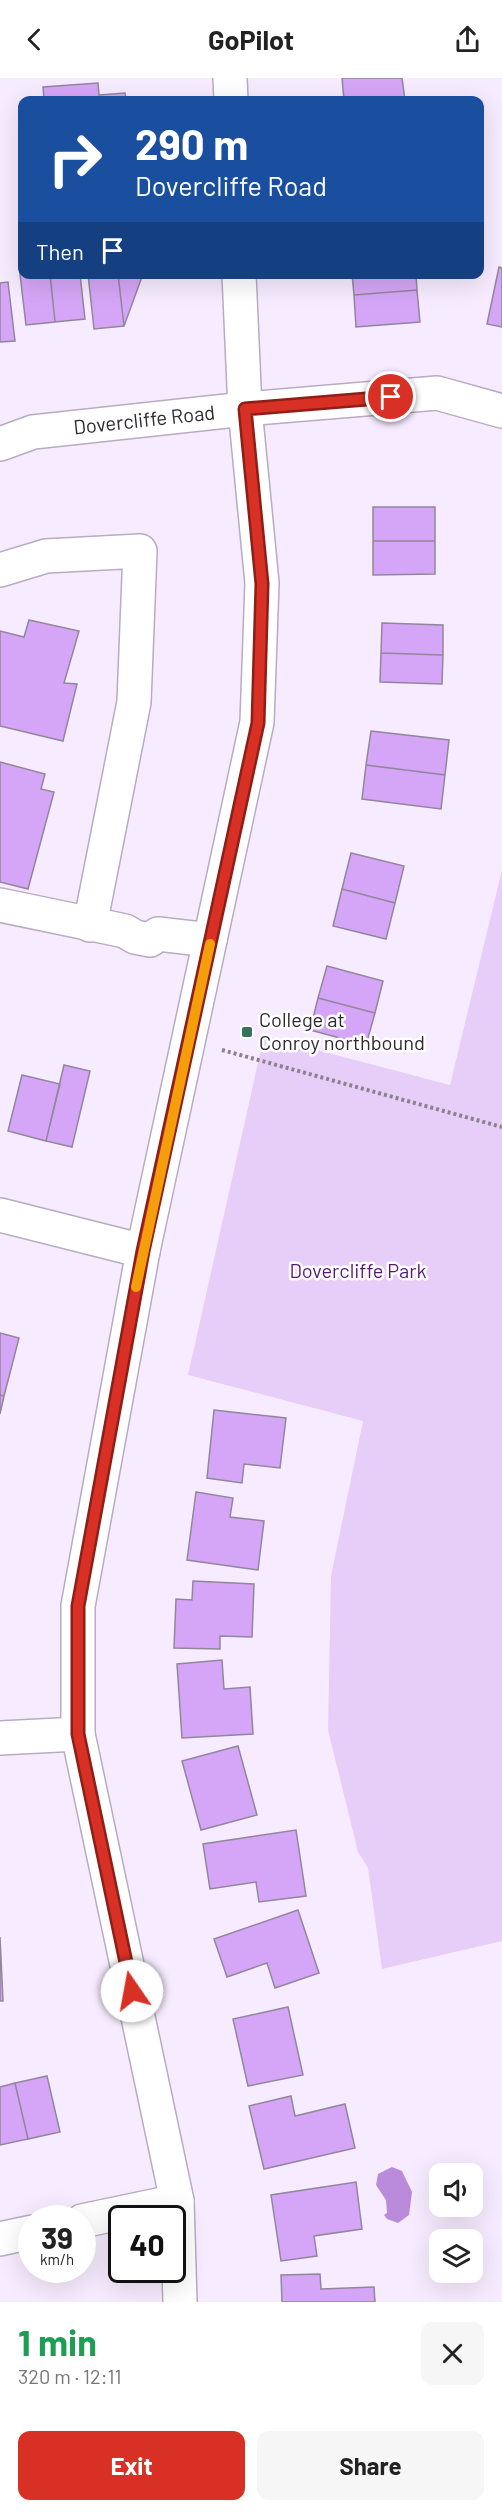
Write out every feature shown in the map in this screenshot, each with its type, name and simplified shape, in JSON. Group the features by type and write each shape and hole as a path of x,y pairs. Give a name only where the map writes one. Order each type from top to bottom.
{"street":[{"path":"230,78 231,96"},
{"path":"180,2302 177,2201 78,1734 78,1606 143,1251 258,723 262,584 245,409 239,279"},
{"name":"Dovercliffe Road","path":"0,444 33,432 245,409 437,393 502,411"},
{"path":"0,570 46,556 140,551 134,702 90,925"},
{"path":"0,905 125,931 135,937 150,940 158,934 210,940"},
{"path":"0,1215 143,1251"},
{"path":"0,1738 78,1734"},
{"path":"96,2218 177,2201"},
{"path":"0,2239 18,2235"}],"path":[{"path":"189,1041 502,1126"}],"green space":[{"name":"Dovercliffe Park","path":"502,870 502,1941 382,1969 368,1868 358,1852 328,1730 331,1576 363,1421 188,1375 264,1036 450,1085"}],"shaded area":[{"path":"392,2167 402,2171 412,2192 409,2215 398,2223 387,2219 384,2215 387,2213 386,2200 376,2185 378,2174"}],"building":[{"path":"342,78 402,78 404,96 344,96"},
{"path":"98,83 99,95 125,93 125,96 44,96 43,87"},
{"path":"499,267 502,268 502,327 487,324"},
{"path":"21,279 51,279 55,322 26,325"},
{"path":"51,279 81,279 85,319 55,322"},
{"path":"89,279 119,279 124,326 94,329"},
{"path":"119,279 141,279 124,326"},
{"path":"352,279 416,279 417,290 354,295"},
{"path":"8,282 15,341 0,342 0,283"},
{"path":"417,290 420,322 356,327 354,295"},
{"path":"373,507 435,507 435,541 373,541"},
{"path":"373,541 435,541 435,574 373,575"},
{"path":"29,620 79,631 64,683 77,684 63,741 0,726 0,631 24,637"},
{"path":"382,623 443,625 443,655 381,653"},
{"path":"381,653 443,655 442,684 380,682"},
{"path":"371,731 449,740 445,775 366,765"},
{"path":"0,762 45,774 41,789 54,792 28,889 0,882"},
{"path":"366,765 445,775 441,809 362,799"},
{"path":"351,853 404,866 395,903 342,889"},
{"path":"342,889 395,903 386,939 333,926"},
{"path":"327,966 383,981 375,1013 318,998"},
{"path":"318,998 375,1013 366,1045 310,1030"},
{"path":"64,1065 90,1071 72,1147 46,1141"},
{"path":"22,1075 60,1084 46,1141 8,1131"},
{"path":"0,1333 19,1338 4,1396 0,1395"},
{"path":"0,1395 4,1396 0,1414"},
{"path":"214,1410 286,1418 280,1468 244,1464 242,1483 207,1478"},
{"path":"196,1492 233,1498 230,1517 264,1521 258,1570 187,1560"},
{"path":"193,1581 254,1584 252,1637 220,1636 220,1649 174,1648 176,1599 192,1600"},
{"path":"222,1660 224,1689 250,1687 253,1734 182,1738 177,1664"},
{"path":"238,1746 257,1815 201,1830 182,1761"},
{"path":"296,1830 306,1896 259,1902 256,1882 210,1889 203,1844"},
{"path":"298,1910 319,1973 275,1988 267,1963 227,1977 214,1939"},
{"path":"0,1937 3,2001 0,2001"},
{"path":"288,2007 303,2075 248,2086 233,2019"},
{"path":"47,2076 60,2132 28,2139 15,2083"},
{"path":"15,2083 28,2139 0,2145 0,2087"},
{"path":"291,2096 295,2116 345,2104 355,2148 264,2169 249,2106"},
{"path":"356,2182 362,2229 314,2236 317,2256 281,2261 271,2195"},
{"path":"320,2274 321,2289 374,2287 375,2302 282,2302 281,2275"}],"slow traffic":[{"path":"136,1287 210,944"}],"place":[{"name":"College at Conroy northbound","path":"247,1032"}],"route":[{"path":"132,1991 78,1734 78,1606 143,1251 258,723 262,584 245,409 391,397"}]}
